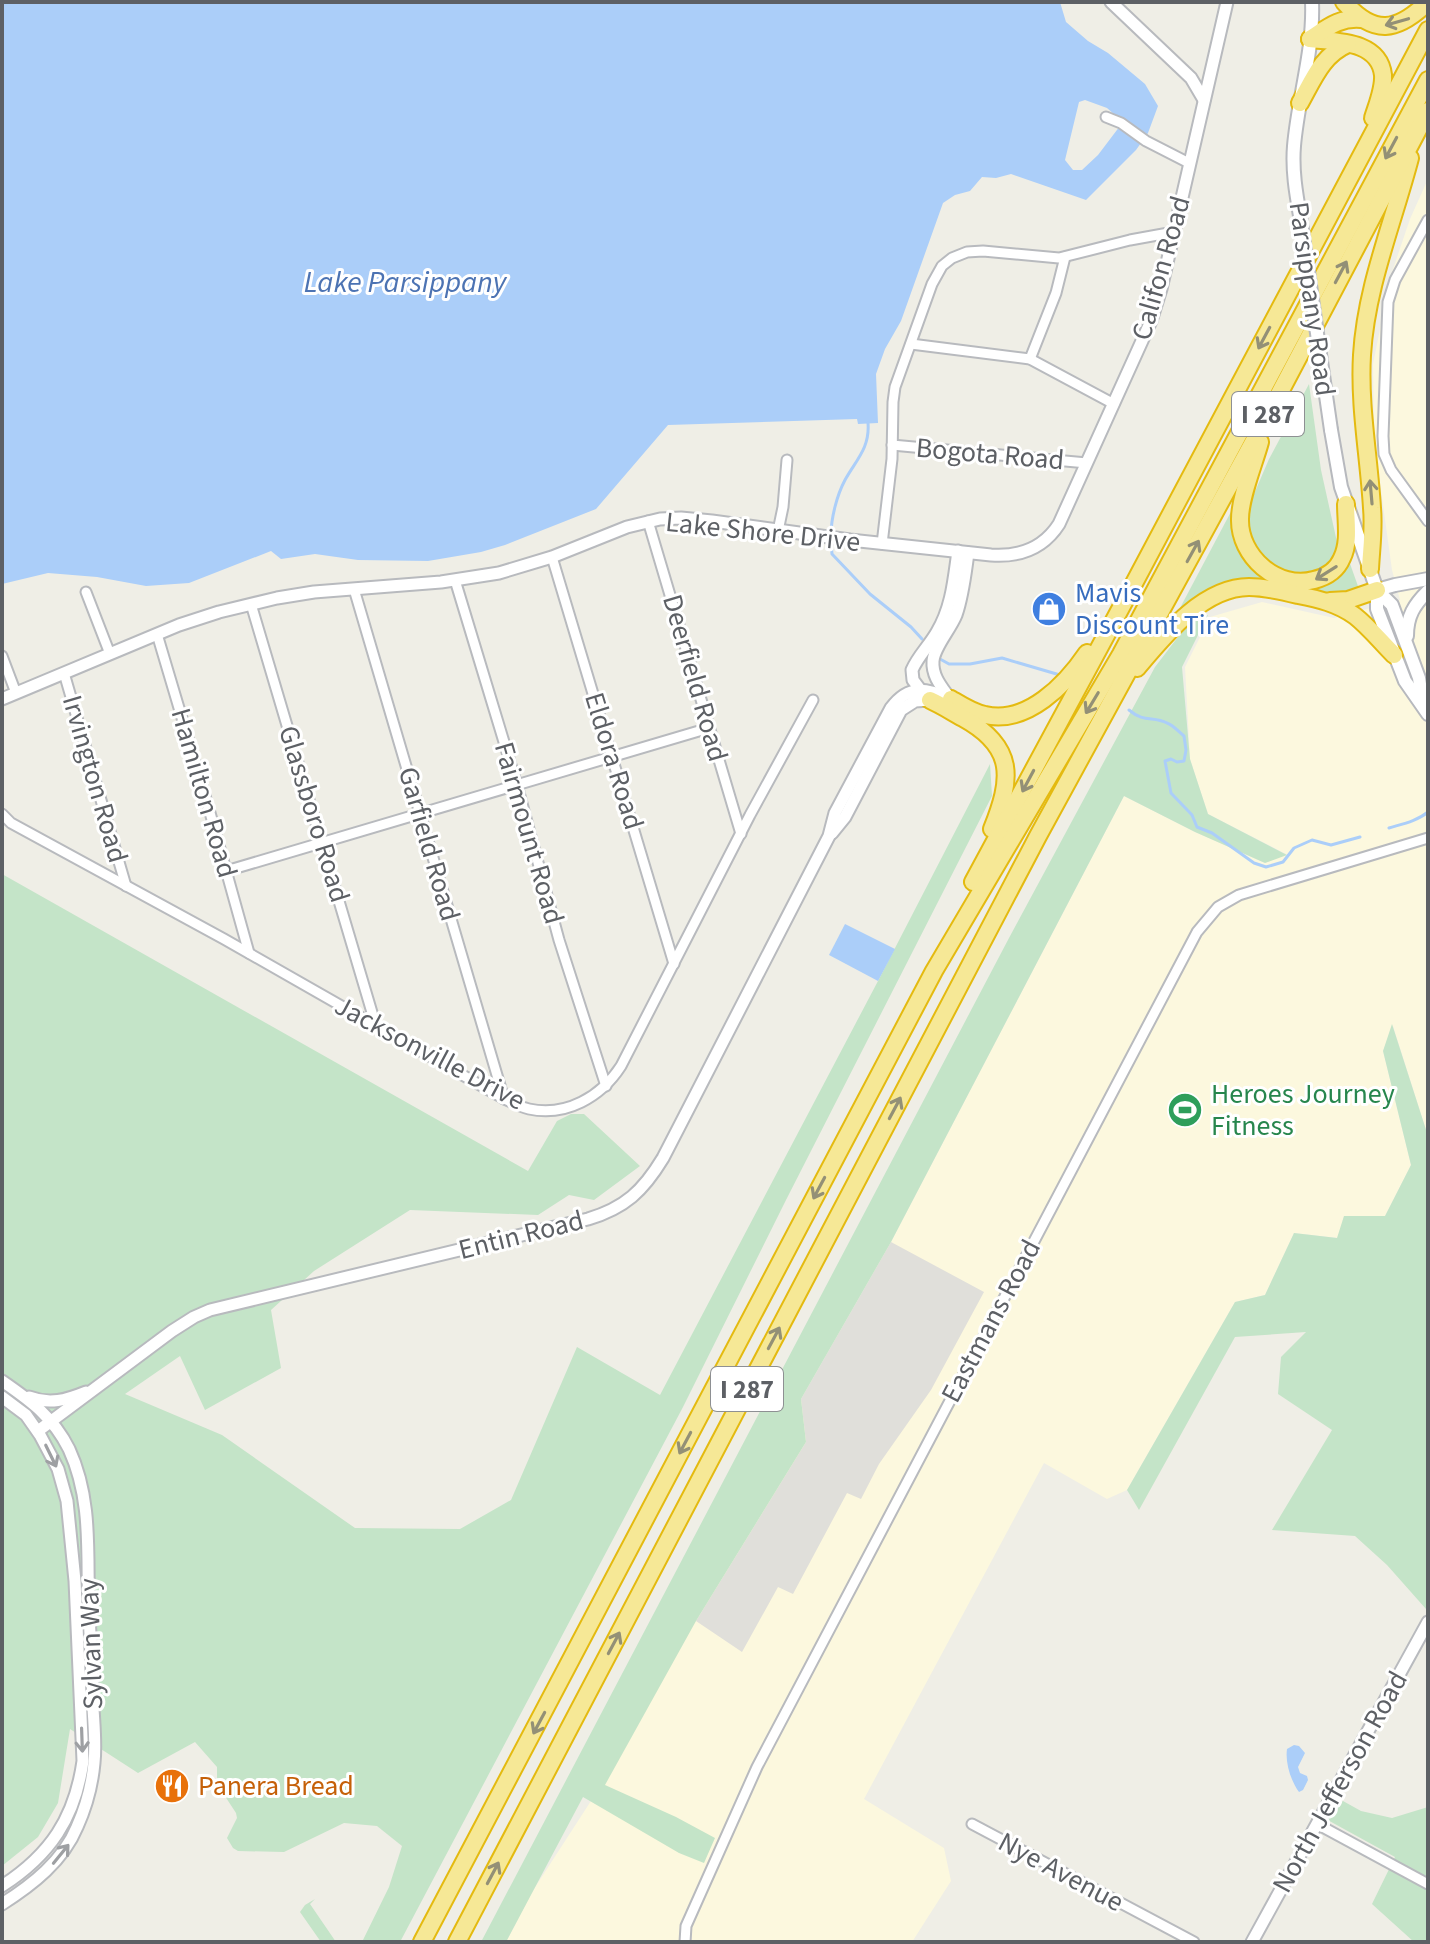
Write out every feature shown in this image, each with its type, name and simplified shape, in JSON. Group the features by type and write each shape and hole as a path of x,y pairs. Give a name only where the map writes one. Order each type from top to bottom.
{"highway":[{"path":"1344,2 1361,19"},
{"path":"1310,39 1337,21 1352,18 1380,26 1396,25 1412,17 1428,2"},
{"name":"I 287","path":"422,1942 934,971 945,934 1428,30"},
{"path":"1310,39 1362,47 1372,53 1379,63 1383,74 1382,86 1366,145"},
{"path":"1300,103 1329,55 1348,44"},
{"path":"934,971 1121,654 1428,80"},
{"name":"I 287","path":"457,1942 1115,693 1269,413 1428,111"},
{"path":"1370,569 1373,512 1362,383 1364,329 1377,270 1417,132"},
{"path":"1269,413 1240,519 1244,543 1258,562 1276,576 1289,581 1307,582 1326,575 1338,565 1346,549 1346,504"},
{"path":"1115,693 1178,623 1207,600 1224,593 1247,587 1259,588 1329,602 1348,600 1377,590"},
{"path":"951,699 980,714 995,717 1022,711 1043,700 1074,672 1131,589"},
{"path":"1329,602 1356,617 1401,651"},
{"path":"925,695 985,731 999,750 1006,767 1005,790 982,849 979,872"}],"main road":[{"name":"Parsippany Road","path":"1312,2 1310,39 1293,160 1294,184 1331,430 1341,487 1377,590 1377,609 1401,651 1405,681 1425,710"},
{"path":"1377,590 1428,579"},
{"path":"1401,651 1410,614 1428,591"}],"street":[{"path":"1111,2 1191,78 1204,100"},
{"name":"Califon Road","path":"963,552 1002,556 1026,552 1055,531 1151,321 1227,2"},
{"path":"1106,117 1189,163"},
{"path":"1428,220 1395,280 1388,302 1383,436 1384,454 1391,470 1428,521"},
{"name":"Lake Shore Drive","path":"2,699 157,634 219,612 314,592 455,580 499,573 648,521 681,518 882,544 895,387 932,284 942,266 967,252 1065,257 1174,232"},
{"path":"1030,359 1056,293 1065,257"},
{"path":"911,344 1030,359 1114,404"},
{"name":"Bogota Road","path":"892,445 1087,463"},
{"path":"778,531 787,460"},
{"name":"Deerfield Road","path":"648,521 741,834"},
{"path":"882,544 963,552"},
{"path":"951,699 931,691 925,695 912,677 912,670 938,631 947,611 963,552"},
{"path":"951,699 937,680 934,657 956,614 963,586 963,552"},
{"name":"Eldora Road","path":"552,557 674,964"},
{"name":"Fairmount Road","path":"455,580 517,785 563,953 606,1086"},
{"name":"Garfield Road","path":"354,589 504,1099"},
{"path":"86,592 110,654"},
{"name":"Glassboro Road","path":"251,604 376,1026"},
{"name":"Hamilton Road","path":"157,634 249,953"},
{"path":"2,656 16,693"},
{"name":"Irvington Road","path":"64,673 126,886"},
{"name":"Entin Road","path":"38,1431 172,1331 210,1310 588,1219 624,1204 642,1187 663,1158 829,836 845,817 901,710 925,695"},
{"name":"Jacksonville Drive","path":"2,814 11,823 249,953 504,1099 530,1109 554,1110 578,1104 598,1093 621,1066 813,700"},
{"path":"226,871 709,728"},
{"name":"Eastmans Road","path":"685,1942 686,1926 757,1767 1197,932 1218,907 1239,895 1428,838"},
{"name":"Sylvan Way","path":"2,1381 53,1421 73,1461 86,1507 87,1584 83,1761 79,1786 66,1820 45,1849 2,1886"},
{"path":"17,1391 43,1401 62,1401 97,1388"},
{"name":"Sylvan Way","path":"2,1397 26,1415 38,1431 58,1469 67,1501 94,1761 92,1781 70,1842 56,1860 21,1892 2,1904"},
{"name":"North Jefferson Road","path":"1252,1942 1428,1622"},
{"name":"Nye Avenue","path":"972,1824 1194,1942"},
{"path":"1317,1824 1428,1884"}],"shaded area":[{"path":"1428,179 1428,1136 1393,1026 1383,1051 1411,1165 1385,1216 1344,1216 1338,1238 1294,1233 1265,1295 1235,1302 1127,1490 1107,1499 1044,1463 864,1799 944,1848 951,1881 912,1942 506,1942 532,1892 600,1787 801,1399 891,1242 1124,796 1265,863 1286,854 1208,814 1190,759 1185,667 1210,617 1262,602 1334,618 1400,600 1392,570 1374,440 1373,364 1391,275 1410,219"},
{"path":"891,1242 984,1292 931,1390 879,1464 861,1499 847,1493 793,1594 778,1587 742,1652 696,1621 806,1442 801,1399"}],"green space":[{"path":"1309,384 1321,470 1337,542 1335,555 1326,565 1309,574 1299,574 1279,569 1260,555 1247,532 1248,500 1254,494"},
{"path":"1234,506 1238,540 1294,585 1348,558 1359,589 1337,596 1260,582 1182,610 1180,608"},
{"path":"1208,615 1182,667 1190,759 1208,814 1287,855 1265,863 1124,796 891,1242 801,1399 806,1442 696,1621 605,1785 715,1838 704,1863 679,1853 583,1797 506,1942 481,1942 1009,938 1155,667 1191,620"},
{"path":"990,764 992,796 683,1407 400,1942 362,1942 389,1887 402,1846 377,1826 344,1823 284,1852 238,1851 227,1838 237,1818 236,1813 217,1784 217,1767 195,1742 138,1773 70,1729 58,1803 38,1837 2,1866 2,874 528,1171 557,1121 571,1114 584,1114 640,1166 594,1200 569,1195 538,1215 410,1210 314,1271 271,1310 281,1368 205,1410 180,1356 125,1394 222,1435 355,1528 460,1529 511,1500 577,1347 660,1395"},
{"path":"1392,1024 1428,1136 1426,1609 1387,1565 1355,1536 1272,1530 1332,1430 1278,1394 1281,1357 1306,1332 1235,1337 1139,1510 1127,1490 1235,1302 1265,1295 1294,1233 1337,1238 1344,1216 1385,1216 1411,1165 1383,1051"},
{"path":"1343,1801 1361,1811 1392,1818 1428,1807 1428,1942 1414,1942 1372,1904 1395,1857 1324,1818"},
{"path":"315,1899 310,1904 336,1942 321,1942 300,1912"}],"water":[{"name":"Lake Parsippany","path":"2,2 1060,2 1066,22 1145,84 1158,106 1148,133 1136,150 1086,200 1011,174 996,178 982,177 970,191 955,195 943,203 901,321 885,349 876,374 878,423 858,424 857,419 668,425 596,509 481,552 428,561 358,560 315,554 281,559 271,551 189,583 146,586 97,577 48,573 2,584","holes":["1085,100 1107,108 1123,122 1098,155 1082,170 1073,170 1065,160 1079,102"]},
{"path":"845,924 895,949 878,981 829,955"},
{"path":"1294,1745 1305,1753 1298,1767 1308,1780 1299,1792 1287,1760 1287,1749"}],"waterway":[{"path":"831,535 837,500 865,447 868,423"},
{"path":"831,543 832,554 870,594 922,639"},
{"path":"940,659 949,664 970,664 1002,658 1060,675"},
{"path":"1129,710 1139,717 1169,724 1184,736 1184,761 1165,761 1171,793 1192,815 1197,827 1212,833 1254,863 1266,867 1283,862 1294,848 1312,840 1331,845 1360,837"},
{"path":"1389,828 1428,812"}],"place":[{"name":"Mavis Discount Tire","path":"1049,609"},
{"name":"Heroes Journey Fitness","path":"1185,1110"},
{"name":"Panera Bread","path":"172,1786"}]}
